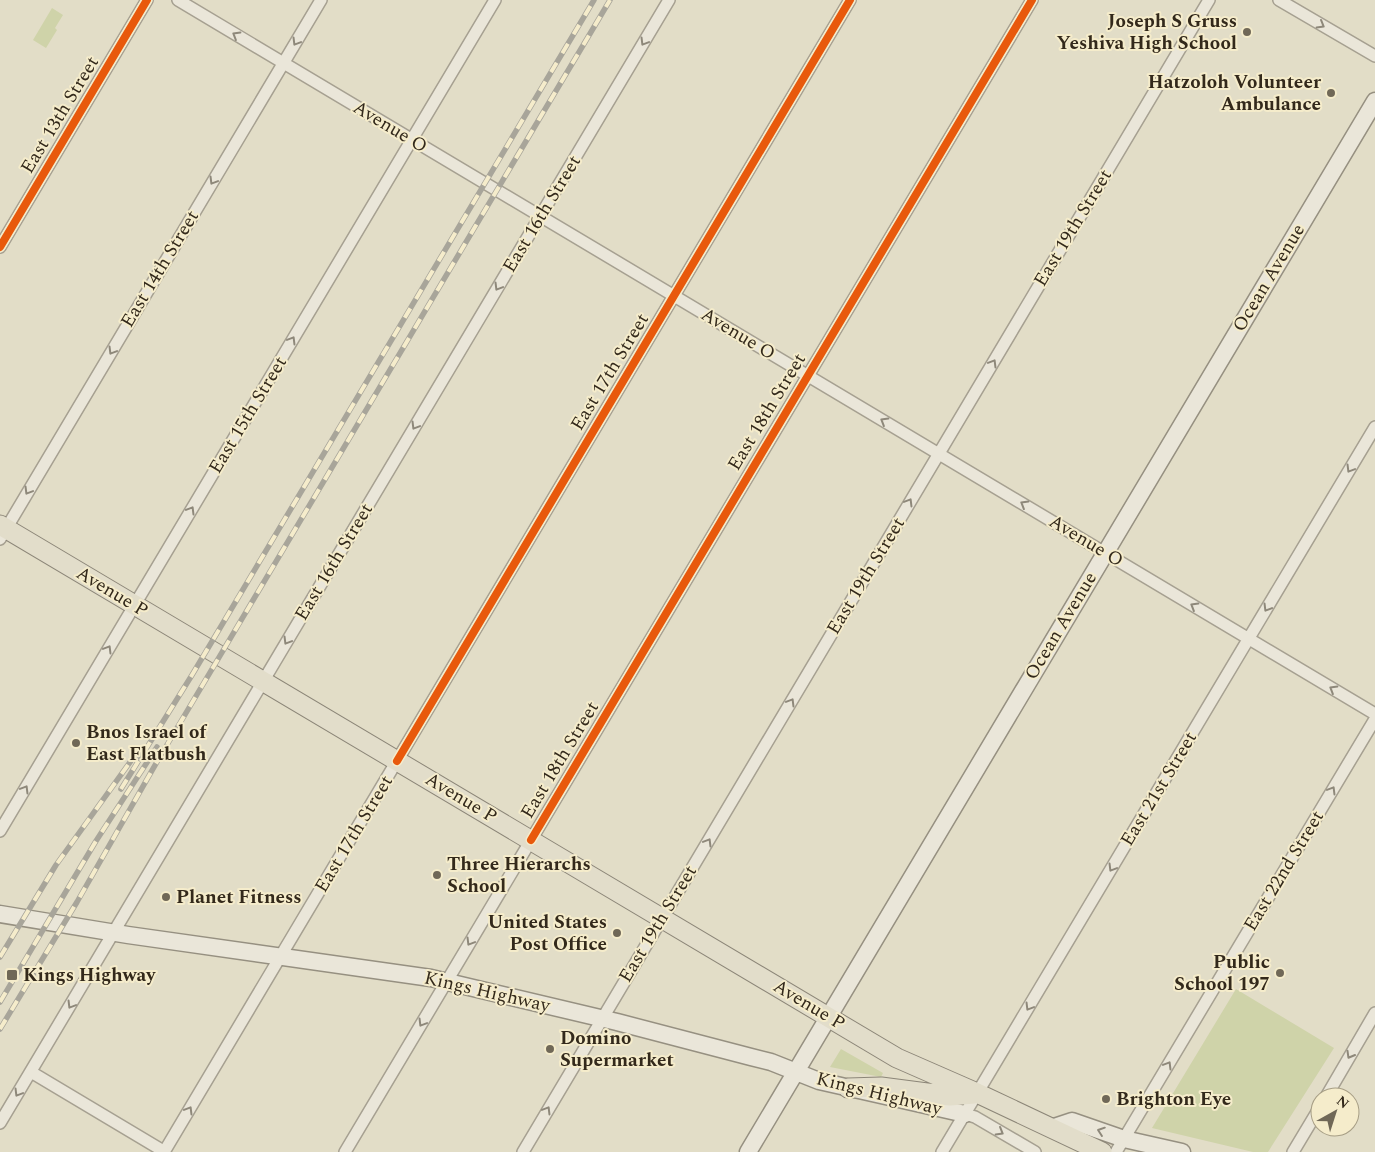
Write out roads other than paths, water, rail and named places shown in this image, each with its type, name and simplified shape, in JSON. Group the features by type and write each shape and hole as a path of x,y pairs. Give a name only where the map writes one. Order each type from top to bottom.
{"main road":[{"name":"Ocean Avenue","path":"748,1152 1375,100"},
{"name":"Avenue P","path":"2,531 135,605 897,1058 977,1094"},
{"name":"Kings Highway","path":"0,914 114,933 447,981 771,1062 819,1081 964,1114"},
{"path":"848,1088 881,1087 950,1096 977,1094 1102,1152"},
{"path":"1051,1128 1072,1121 1120,1145 1182,1152"}],"street":[{"name":"East 13th Street","path":"0,247 147,0"},
{"name":"Avenue O","path":"178,0 1375,714"},
{"name":"East 14th Street","path":"2,531 321,0"},
{"name":"East 15th Street","path":"0,831 495,0"},
{"name":"East 16th Street","path":"0,1124 669,0"},
{"name":"East 17th Street","path":"164,1152 850,0"},
{"name":"East 18th Street","path":"345,1152 1032,0"},
{"name":"East 19th Street","path":"522,1152 1209,0"},
{"path":"1279,0 1375,56"},
{"name":"East 21st Street","path":"942,1152 1375,427"},
{"name":"East 22nd Street","path":"1120,1145 1375,719"},
{"path":"1332,1087 1375,1014"},
{"path":"31,1072 164,1152"},
{"path":"964,1114 977,1118 1035,1152"},
{"path":"1293,1152 1310,1124"}],"railway":[{"path":"121,789 192,675 594,0"},
{"path":"0,1029 610,0"},
{"path":"0,1002 96,841 157,747"},
{"path":"0,957 56,865 133,758"}],"place":[{"name":"Joseph S Gruss Yeshiva High School","path":"1247,32"},
{"name":"Hatzoloh Volunteer Ambulance","path":"1331,93"},
{"name":"Bnos Israel of East Flatbush","path":"76,743"},
{"name":"Three Hierarchs School","path":"437,875"},
{"name":"Planet Fitness","path":"166,897"},
{"name":"United States Post Office","path":"617,933"},
{"name":"Public School 197","path":"1280,973"},
{"name":"Kings Highway","path":"12,975"},
{"name":"Domino Supermarket","path":"550,1049"},
{"name":"Brighton Eye","path":"1106,1099"}]}
